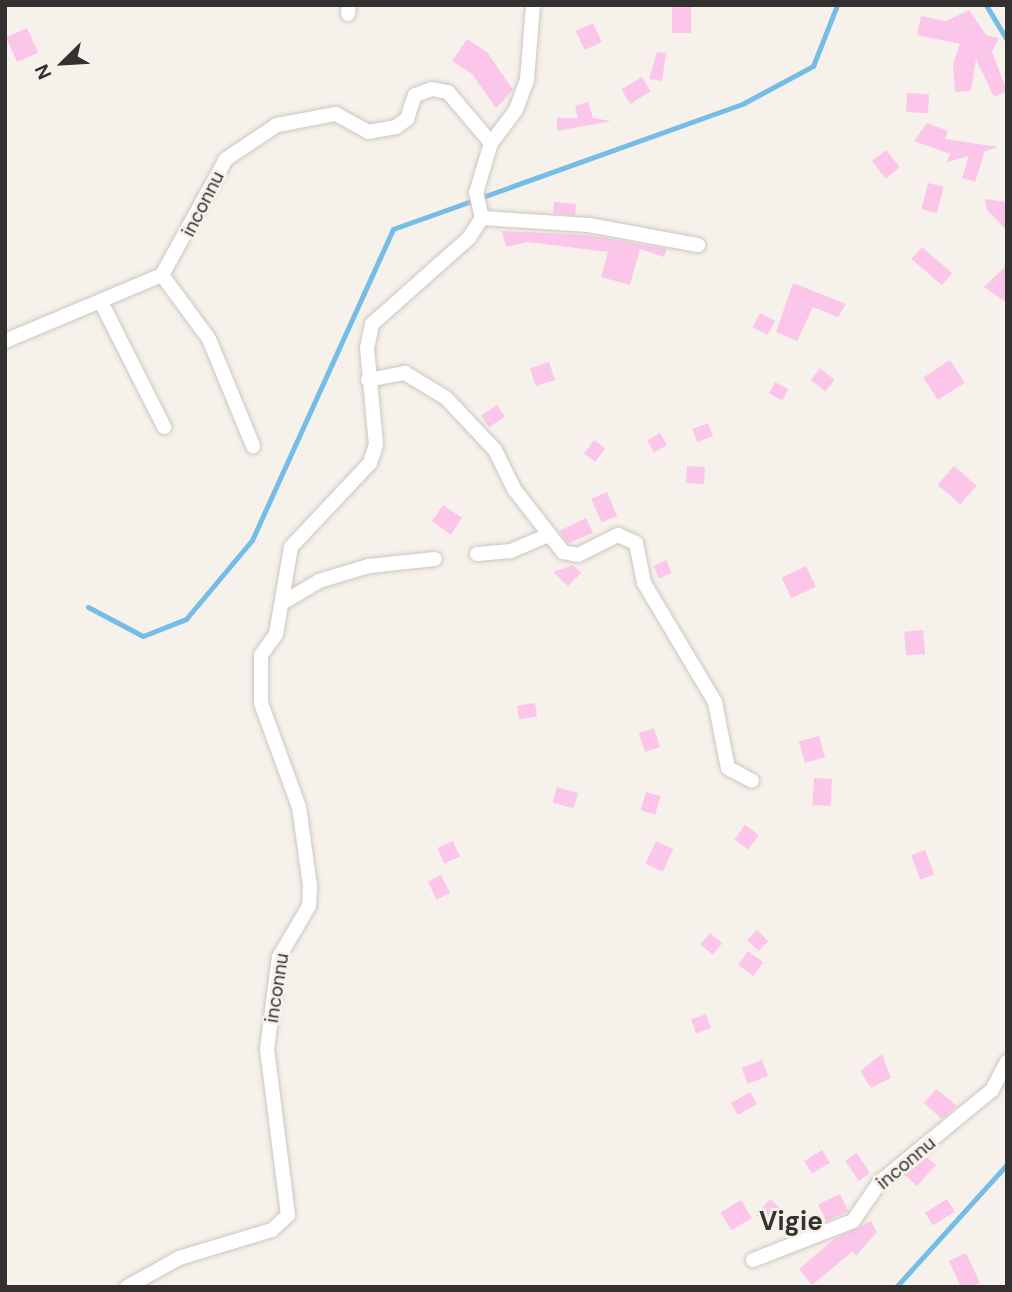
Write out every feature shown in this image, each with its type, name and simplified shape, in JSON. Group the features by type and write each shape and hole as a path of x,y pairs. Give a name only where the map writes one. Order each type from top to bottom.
{"street":[{"path":"533,5 527,80 516,110 491,143 476,193 482,215 615,228 698,245"},
{"name":"inconnu","path":"162,275 226,159 277,125 336,114 368,132 396,127 407,119 415,95 432,89 448,92 491,143"},
{"name":"inconnu","path":"127,1287 179,1258 272,1230 288,1215 267,1049 278,957 309,905 310,886 303,826 265,724 258,668 284,601 291,547 370,463 376,444 368,380 372,324 469,238 482,215"},
{"path":"5,341 102,304 162,275 209,339 253,446"},
{"path":"102,304 164,427"},
{"path":"368,380 405,373 446,398 495,450 546,536 573,556 618,535 636,543 644,583 715,702 728,768 752,781"},
{"path":"477,554 511,551 546,536"},
{"path":"284,601 319,581 369,566 435,559"},
{"name":"inconnu","path":"753,1260 853,1221 880,1182 992,1090 1007,1062"}],"building":[{"path":"672,5 691,5 691,33 672,33"},
{"path":"969,10 986,35 999,38 992,52 1007,91 994,97 976,59 971,91 955,92 953,64 960,44 917,35 921,16 946,21"},
{"path":"593,23 602,42 585,50 576,31"},
{"path":"27,28 38,53 17,62 6,37"},
{"path":"467,39 487,52 513,90 496,108 472,74 452,61"},
{"path":"657,52 666,53 662,81 649,79"},
{"path":"642,77 651,92 630,104 621,89"},
{"path":"907,93 929,94 928,113 906,112"},
{"path":"588,102 593,118 611,121 557,131 557,118 578,118 575,106"},
{"path":"927,123 948,131 945,139 998,147 985,151 975,182 962,178 969,156 947,162 950,154 914,141"},
{"path":"886,150 900,167 886,178 872,161"},
{"path":"928,183 944,187 937,213 921,209"},
{"path":"985,199 1007,202 1007,231 987,210"},
{"path":"554,202 576,204 575,215 553,213"},
{"path":"502,231 588,235 667,249 664,257 640,249 630,285 601,277 608,252 528,242 506,247"},
{"path":"922,247 952,273 942,285 912,259"},
{"path":"1007,265 1007,303 984,287"},
{"path":"793,283 846,304 838,317 813,307 797,341 776,332"},
{"path":"760,313 775,321 767,335 752,327"},
{"path":"950,360 965,383 938,400 923,377"},
{"path":"549,362 555,380 536,386 530,368"},
{"path":"820,368 835,380 825,392 811,380"},
{"path":"775,382 788,389 782,401 769,393"},
{"path":"497,405 505,417 489,427 481,416"},
{"path":"708,423 713,436 697,442 692,429"},
{"path":"660,433 667,445 654,453 647,440"},
{"path":"594,440 605,448 595,462 584,454"},
{"path":"687,466 705,467 704,484 686,483"},
{"path":"954,466 977,486 960,505 938,485"},
{"path":"607,492 617,516 602,523 591,499"},
{"path":"443,505 462,518 451,534 432,522"},
{"path":"586,518 593,533 568,543 559,531"},
{"path":"666,560 672,573 659,579 653,566"},
{"path":"573,565 581,573 568,586 553,572"},
{"path":"806,566 816,587 791,598 782,577"},
{"path":"923,630 925,654 906,656 904,632"},
{"path":"535,703 537,717 519,719 517,706"},
{"path":"654,728 660,747 645,752 639,733"},
{"path":"819,736 825,757 805,763 799,742"},
{"path":"814,778 832,779 831,806 813,805"},
{"path":"557,787 578,793 574,808 553,802"},
{"path":"646,792 660,796 655,814 641,810"},
{"path":"745,825 759,835 748,850 734,840"},
{"path":"453,841 460,857 444,863 437,848"},
{"path":"656,841 673,849 663,872 645,864"},
{"path":"925,850 934,874 920,880 911,855"},
{"path":"441,875 450,893 437,900 428,882"},
{"path":"757,930 768,941 758,951 747,940"},
{"path":"710,933 722,943 713,955 700,944"},
{"path":"748,951 763,962 753,976 738,965"},
{"path":"706,1014 711,1028 696,1034 691,1019"},
{"path":"882,1054 891,1078 871,1088 860,1071"},
{"path":"762,1060 768,1076 748,1084 741,1068"},
{"path":"936,1089 957,1106 942,1119 924,1103"},
{"path":"750,1092 757,1104 738,1115 731,1103"},
{"path":"822,1150 830,1163 812,1174 804,1161"},
{"path":"857,1153 870,1173 858,1181 845,1161"},
{"path":"926,1157 936,1165 917,1186 904,1174"},
{"path":"840,1194 848,1211 826,1221 818,1204"},
{"path":"770,1199 785,1213 768,1227 756,1215"},
{"path":"947,1199 955,1212 933,1225 925,1213"},
{"path":"741,1200 752,1218 731,1230 720,1212"},
{"path":"871,1221 877,1232 856,1256 853,1251 812,1285 799,1269 834,1239"},
{"path":"966,1253 980,1283 972,1287 961,1287 949,1261"}],"waterway":[{"path":"88,607 143,636 186,619 252,540 393,229 744,103 813,66 837,5"},
{"path":"986,5 1007,40"},
{"path":"896,1287 1007,1164"}],"district":[{"name":"Vigie","path":"791,1222"}]}
